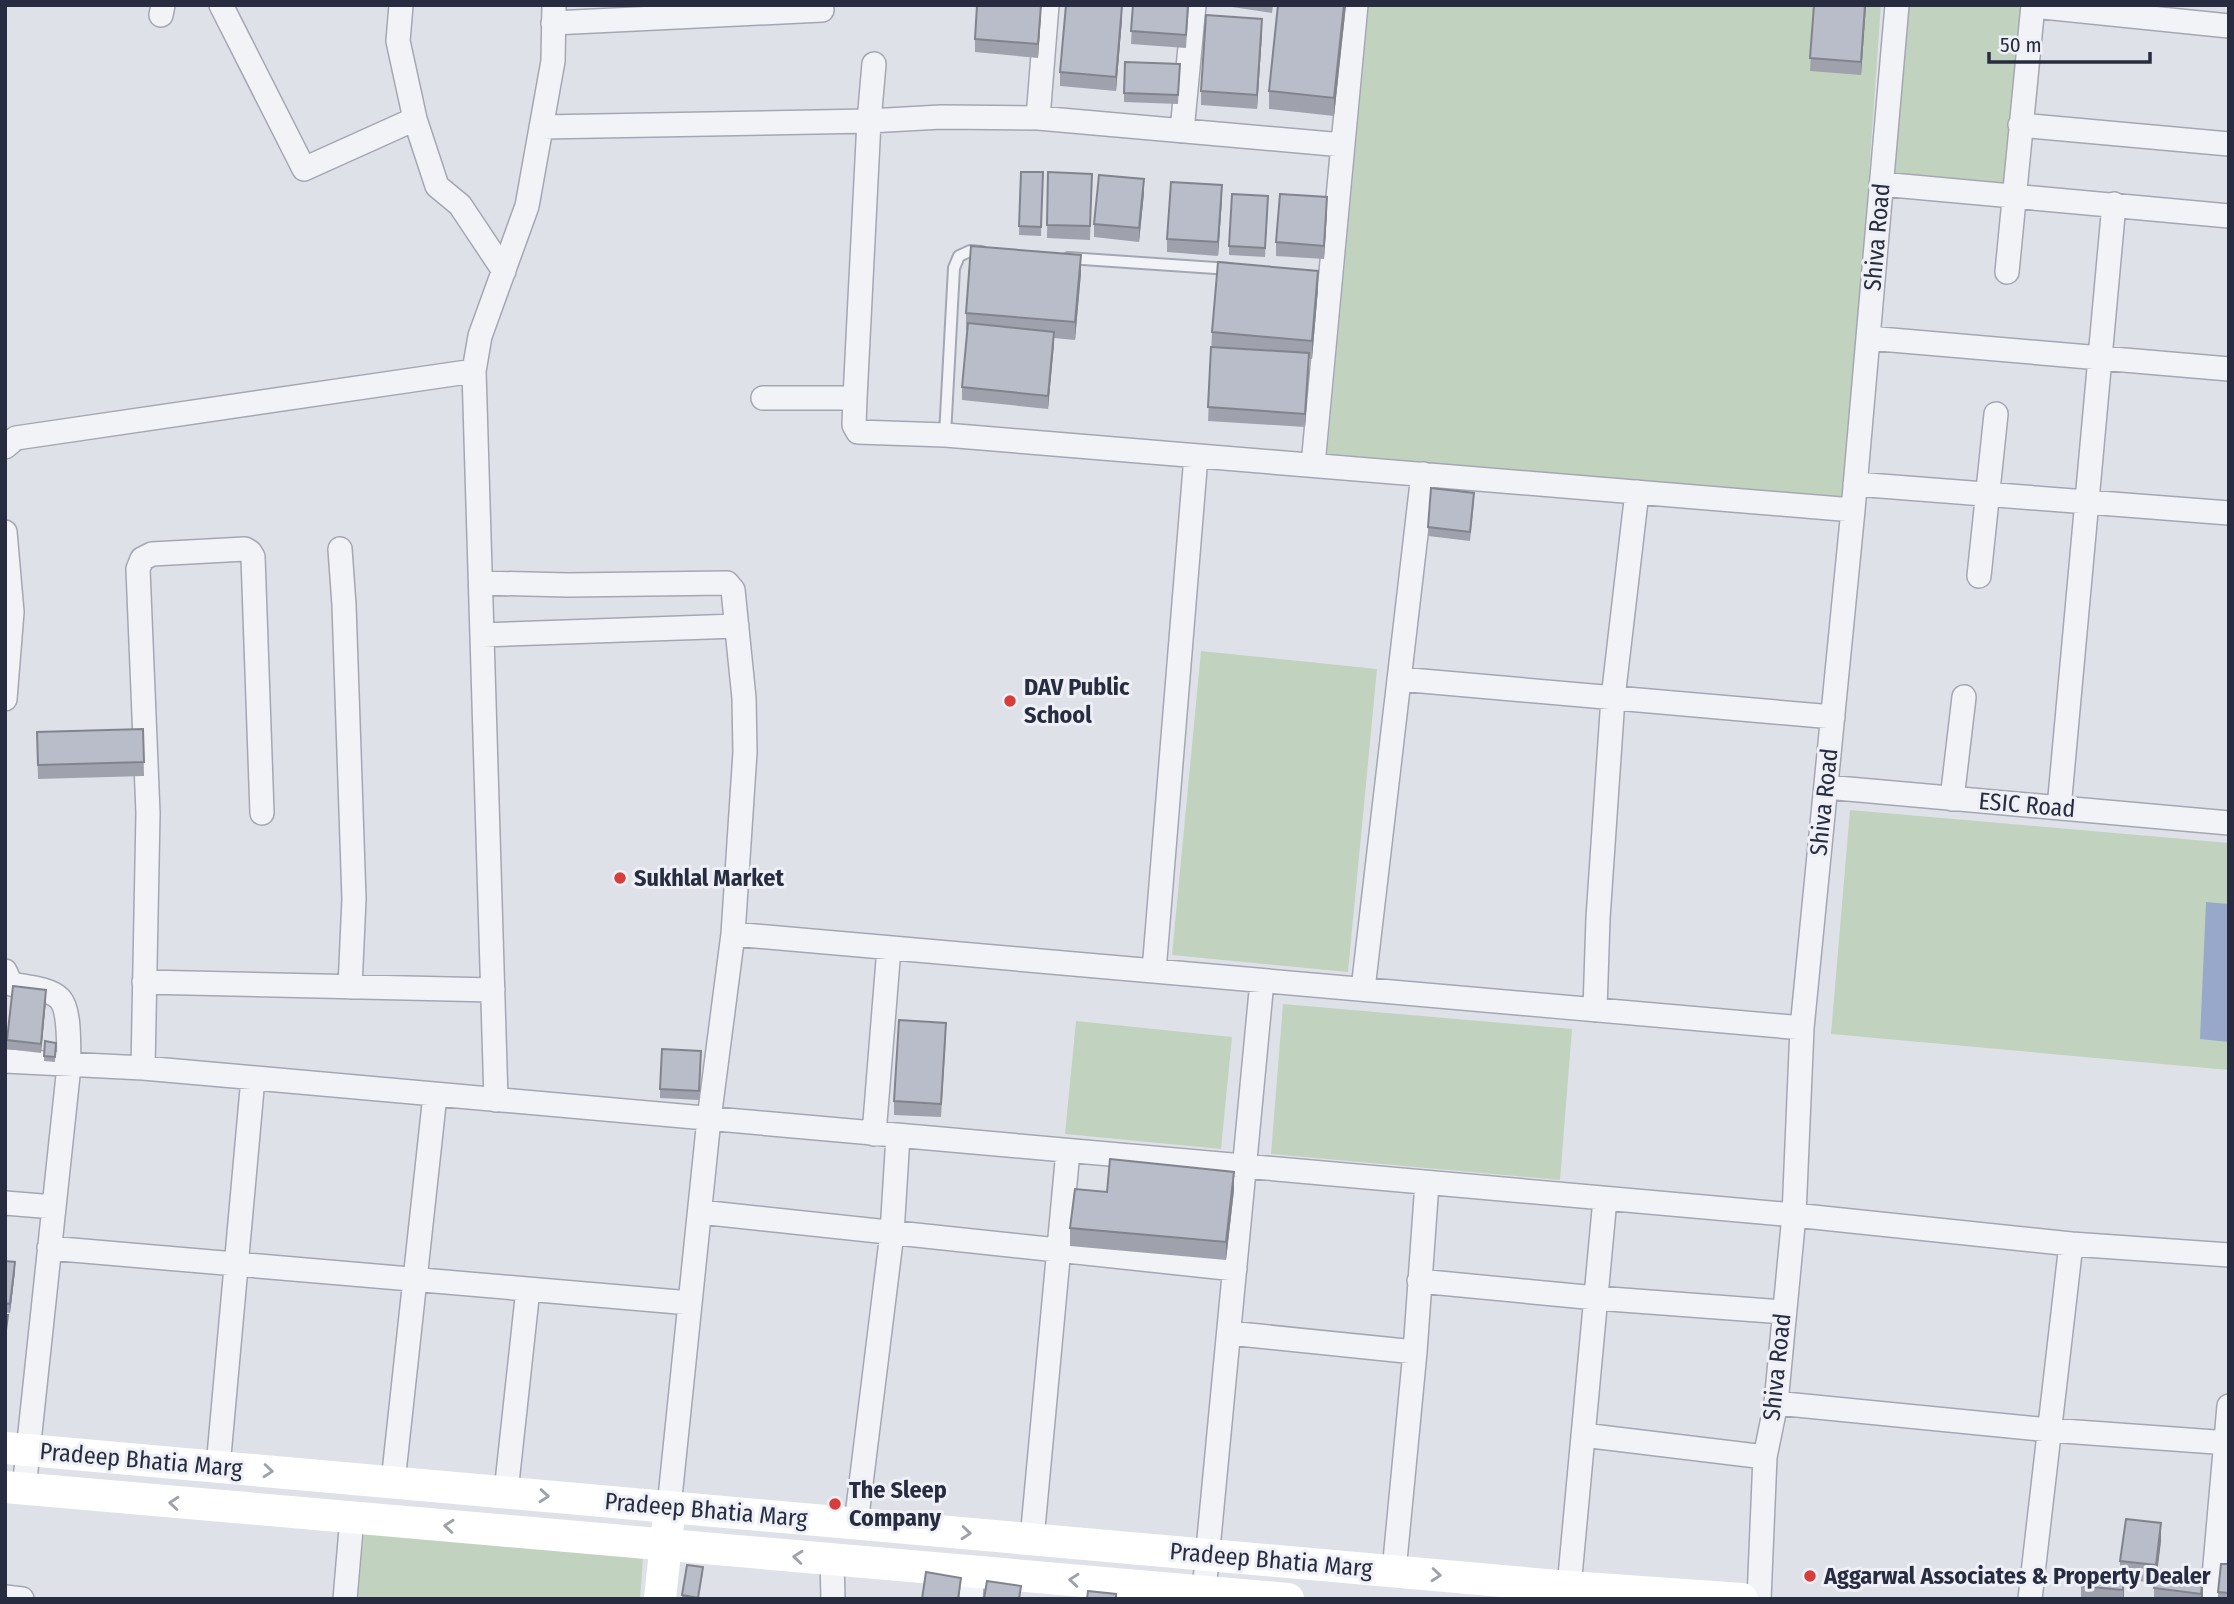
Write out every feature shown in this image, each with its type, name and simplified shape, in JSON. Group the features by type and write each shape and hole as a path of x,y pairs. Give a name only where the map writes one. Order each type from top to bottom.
{"street":[{"path":"221,5 304,169 415,119"},
{"path":"401,5 398,41 415,119 437,186 460,205 504,271"},
{"path":"1038,118 1047,5"},
{"path":"1182,131 1194,5"},
{"path":"1313,465 1324,275 1343,145 1356,5"},
{"name":"Shiva Road","path":"1759,1599 1765,1457 1776,1403 1794,1215 1802,1028 1853,510 1897,5"},
{"path":"2007,272 2033,6 2229,26"},
{"path":"496,1100 474,371 480,336 527,206 553,61 554,14 822,10"},
{"path":"874,64 855,398 854,425 858,432 945,435 1853,510"},
{"path":"541,127 869,121 941,117 1038,118 1343,145"},
{"path":"2021,125 2229,144"},
{"path":"1881,184 2229,216"},
{"path":"2059,808 2114,204"},
{"path":"1868,338 2229,369"},
{"path":"5,447 16,438 474,371"},
{"path":"763,398 855,398"},
{"path":"1979,576 1996,414"},
{"path":"1154,971 1196,456"},
{"path":"1363,989 1423,474"},
{"path":"1855,484 2229,513"},
{"path":"1595,1010 1598,919 1613,698 1637,492"},
{"path":"5,532 9,612 5,699"},
{"path":"143,1068 148,813 138,569 142,559 152,554 245,549 253,557 262,813"},
{"path":"340,549 354,899 350,987"},
{"path":"481,583 727,583 733,590 744,698 745,752 733,934 709,1119 660,1599"},
{"path":"484,635 737,626"},
{"path":"1399,679 1833,718"},
{"path":"1952,799 1964,697"},
{"name":"ESIC Road","path":"1826,787 2229,823"},
{"path":"733,934 1802,1028"},
{"path":"874,1134 889,948"},
{"path":"5,971 12,984 47,992 60,999 66,1014 69,1066 50,1248 16,1449 15,1488"},
{"path":"1204,1591 1262,981"},
{"path":"144,982 493,990"},
{"path":"5,1061 143,1068 1794,1215 2071,1244 2229,1255"},
{"path":"218,1466 253,1078"},
{"path":"393,1482 435,1095"},
{"path":"856,1524 892,1233 898,1136"},
{"path":"1032,1539 1068,1151"},
{"path":"1394,1572 1415,1352 1427,1183"},
{"path":"1569,1587 1605,1199"},
{"path":"5,1203 54,1207"},
{"path":"700,1212 1235,1269"},
{"path":"2029,1599 2071,1244"},
{"path":"50,1248 690,1303"},
{"path":"1419,1281 1783,1312"},
{"path":"506,1492 528,1289"},
{"path":"1229,1333 1415,1352"},
{"path":"1776,1403 2049,1430 2227,1443"},
{"path":"2211,1599 2229,1406"},
{"path":"1583,1435 1765,1457"},
{"name":"Pradeep Bhatia Marg","path":"16,1449 1394,1572 1742,1599"},
{"name":"Pradeep Bhatia Marg","path":"15,1488 832,1560 972,1585 1127,1592 1204,1591 1280,1598"},
{"path":"345,1599 352,1518"},
{"path":"832,1560 833,1599"},
{"path":"5,1597 22,1599"}],"lane":[{"path":"945,435 954,268 959,256 970,251 996,253"},
{"path":"1050,257 1238,270"}],"green space":[{"path":"1369,5 1881,5 1846,500 1327,456"},
{"path":"1897,5 2033,5 2013,196 1881,184"},
{"path":"1201,651 1377,669 1348,972 1172,955"},
{"path":"1850,810 2229,843 2229,1070 1831,1034"},
{"path":"1283,1004 1572,1029 1560,1180 1271,1154"},
{"path":"1076,1021 1232,1037 1221,1149 1065,1134"},
{"path":"365,1519 643,1559 640,1599 358,1599"}],"water":[{"path":"2206,902 2229,904 2229,1042 2200,1039"}],"building":[{"path":"977,5 1041,5 1038,44 975,39"},
{"path":"1066,5 1122,6 1116,77 1060,72"},
{"path":"1133,5 1188,5 1186,35 1131,31"},
{"path":"1278,5 1344,5 1334,98 1269,91"},
{"path":"1814,5 1865,5 1861,62 1810,58"},
{"path":"1206,15 1262,19 1257,95 1201,91"},
{"path":"1125,62 1180,64 1178,95 1124,93"},
{"path":"1021,172 1043,172 1041,227 1019,226"},
{"path":"1048,172 1092,174 1090,226 1047,225"},
{"path":"1099,175 1144,179 1139,228 1094,224"},
{"path":"1171,182 1222,185 1218,242 1167,239"},
{"path":"1232,194 1268,196 1265,248 1229,246"},
{"path":"1280,194 1327,197 1324,246 1276,242"},
{"path":"971,246 1081,255 1075,322 966,313"},
{"path":"1218,262 1318,271 1312,341 1212,332"},
{"path":"968,323 1054,332 1048,396 962,387"},
{"path":"1211,347 1309,353 1305,414 1208,407"},
{"path":"1431,488 1474,493 1470,532 1428,527"},
{"path":"143,729 144,762 38,765 37,732"},
{"path":"13,986 46,990 41,1044 7,1040"},
{"path":"899,1020 946,1023 941,1104 894,1101"},
{"path":"45,1041 56,1043 55,1057 44,1056"},
{"path":"662,1049 701,1051 699,1091 660,1089"},
{"path":"1110,1159 1234,1172 1226,1242 1070,1228 1075,1189 1107,1192"},
{"path":"5,1261 15,1262 10,1304 5,1303"},
{"path":"5,1315 8,1315 5,1338"},
{"path":"2126,1519 2161,1523 2156,1565 2120,1561"},
{"path":"2221,1564 2229,1564 2229,1593 2218,1592"},
{"path":"687,1565 703,1567 698,1598 682,1595"},
{"path":"2156,1570 2203,1576 2201,1594 2154,1588"},
{"path":"2083,1571 2124,1575 2123,1590 2081,1586"},
{"path":"926,1572 961,1578 958,1599 922,1599"},
{"path":"987,1581 1021,1586 1019,1599 984,1599"},
{"path":"1088,1591 1116,1594 1116,1599 1087,1599"}],"place":[{"name":"DAV Public School","path":"1010,701"},
{"name":"Sukhlal Market","path":"620,878"},
{"name":"The Sleep Company","path":"835,1504"},
{"name":"Aggarwal Associates & Property Dealer","path":"1810,1576"}]}
